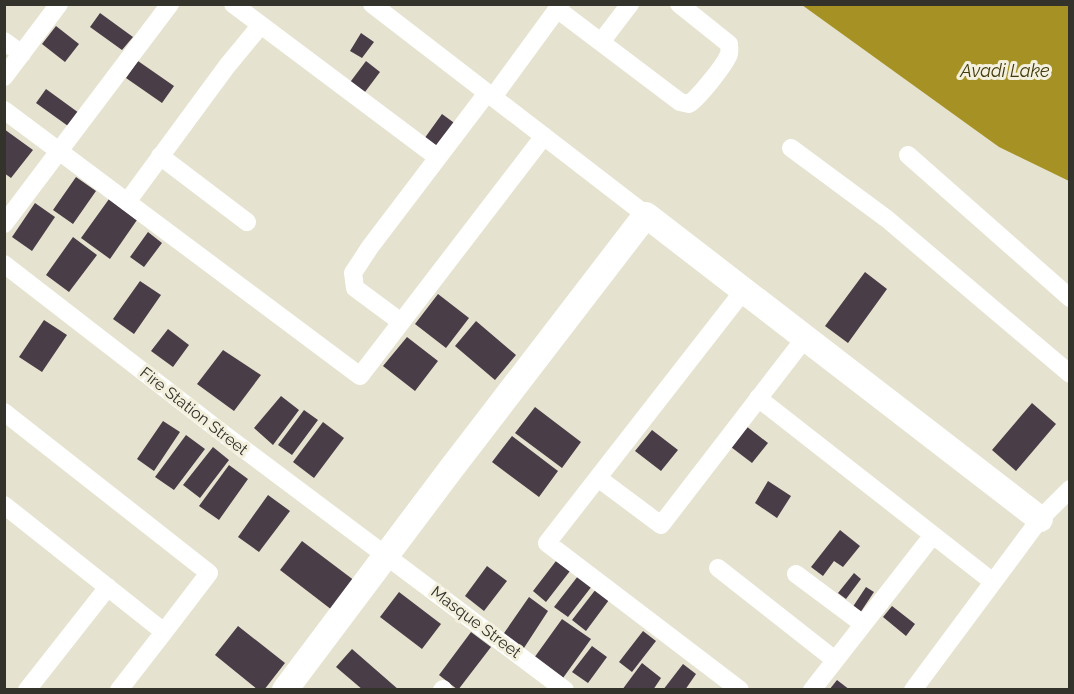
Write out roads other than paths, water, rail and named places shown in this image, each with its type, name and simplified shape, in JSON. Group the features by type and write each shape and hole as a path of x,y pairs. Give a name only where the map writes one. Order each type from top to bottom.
{"street":[{"path":"4,77 59,4"},
{"path":"4,224 170,4"},
{"path":"233,4 437,157"},
{"path":"372,4 1040,519"},
{"path":"600,42 630,4"},
{"path":"401,322 355,288 353,273 437,157 490,95 559,7 600,42 680,102 689,104 698,98 725,61 729,53 729,44 679,4"},
{"path":"127,202 227,66 260,26"},
{"path":"4,41 22,54"},
{"path":"4,110 360,376 544,136"},
{"path":"790,148 887,219 1070,374"},
{"path":"908,155 1070,298"},
{"path":"160,156 247,222"},
{"path":"285,690 646,215"},
{"name":"Fire Station Street","path":"4,264 225,435 386,555"},
{"path":"740,690 548,543 744,290"},
{"path":"598,478 661,525 805,338"},
{"path":"758,398 993,582"},
{"path":"4,412 209,573 119,690"},
{"path":"913,690 1040,519 1070,489"},
{"path":"4,505 164,632"},
{"path":"812,690 933,535"},
{"name":"Masque Street","path":"386,555 566,690"},
{"path":"718,568 835,660"},
{"path":"796,574 863,624"},
{"path":"27,690 108,587"}],"water":[{"name":"Avadi Lake","path":"802,5 1069,5 1069,181 999,147"}]}
